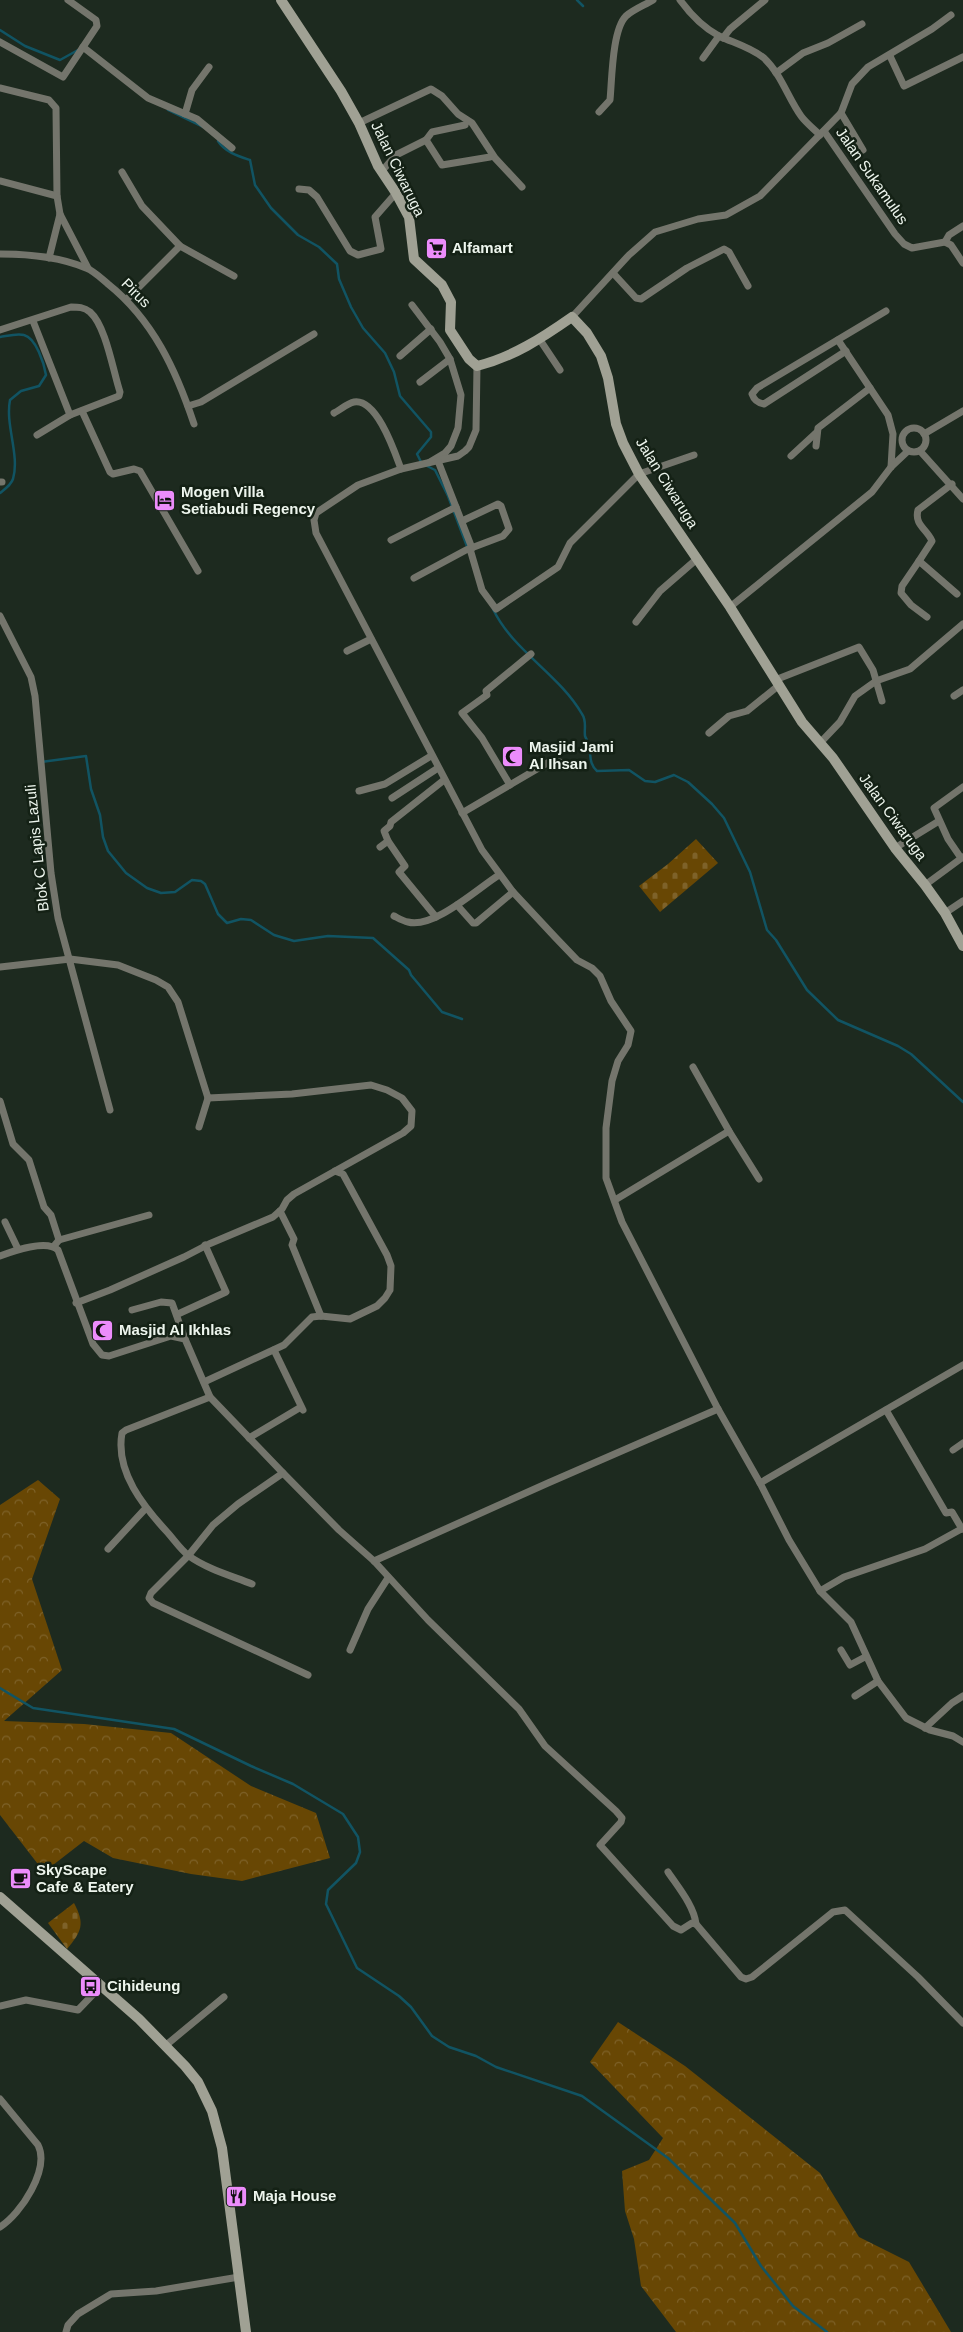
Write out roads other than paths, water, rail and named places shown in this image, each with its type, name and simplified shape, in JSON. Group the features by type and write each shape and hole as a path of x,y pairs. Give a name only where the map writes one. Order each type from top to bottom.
{"street":[{"path":"0,42 63,77 95,31 97,23 68,0"},
{"path":"599,112 610,100 612,65 621,22 627,15 654,0"},
{"path":"680,0 698,22 721,37 750,49 764,59 776,73 802,118 822,133 841,114 852,84 858,76 866,71 868,67 890,56 951,15"},
{"path":"703,58 721,37 765,0"},
{"name":"Jalan Ciwaruga","path":"285,1 341,91 359,123 382,172 409,217 414,259 442,285 450,302 450,330 469,359 477,366"},
{"path":"776,73 803,53 828,43 862,24"},
{"path":"83,47 148,98 198,118 232,148"},
{"path":"890,56 904,86 963,57"},
{"path":"185,114 192,90 210,67"},
{"path":"0,88 49,100 56,108 57,196 60,214 88,268"},
{"path":"359,123 431,90 442,96 458,114 472,123 495,158 522,187"},
{"path":"841,114 863,150"},
{"path":"382,172 396,155 426,140 432,132 465,125"},
{"name":"Jalan Sukamulus","path":"572,317 655,232 698,219 726,214 760,196 822,133 894,234 904,244 918,248 945,242"},
{"path":"426,140 442,165 490,157"},
{"path":"122,172 142,206 180,246 234,276"},
{"path":"0,181 57,196"},
{"path":"299,189 309,190 317,197 350,251 358,255 381,249 375,217 396,193"},
{"path":"49,258 60,214"},
{"path":"963,226 949,235 945,242 951,245 963,263"},
{"path":"127,299 180,246"},
{"path":"613,273 636,298 641,299 687,268 724,249 729,252 748,286"},
{"name":"Pirus","path":"0,254 49,258 88,268 127,299 148,324 168,357 194,424"},
{"path":"412,305 431,329 450,359 461,395 458,428 451,446 445,453 436,456 427,464"},
{"path":"0,330 33,321 71,307 80,307 89,311 96,318 120,392 119,396 70,415 37,435"},
{"path":"846,351 764,404 755,401 752,394 757,388 886,311"},
{"path":"572,317 540,340 499,361 477,366 477,414 472,442 469,447 458,456 401,469 358,485 316,513 314,520 316,533 391,674 431,756 462,813 499,874 513,892 577,960 592,968 600,976 611,1001 631,1031 628,1045 614,1072 608,1103 606,1173 626,1228 718,1410 760,1483 789,1540 820,1591 851,1622 865,1657 878,1680 906,1718 926,1728 953,1736 963,1742"},
{"name":"Jalan Ciwaruga","path":"572,317 586,333 601,356 608,378 616,424 639,474 698,558 802,722 833,758 895,848 925,885 945,913 963,946"},
{"path":"33,321 70,415"},
{"path":"400,356 431,329"},
{"path":"188,406 201,402 314,334"},
{"path":"540,340 560,370"},
{"path":"838,340 884,408 891,422 891,466"},
{"path":"420,382 450,359"},
{"path":"791,456 823,424 870,388"},
{"path":"334,413 354,402 360,402 369,408 378,417 401,469"},
{"path":"82,411 110,472 113,474 134,469 140,471 198,571"},
{"path":"924,434 963,411"},
{"path":"908,451 902,445 903,433 914,427 924,434 925,445 920,451"},
{"path":"816,446 817,432"},
{"path":"730,607 872,492 891,466 908,451 920,451 963,498"},
{"path":"438,461 462,521 481,581 482,590 496,609 558,566 570,543 639,474 694,455"},
{"path":"927,617 911,605 901,593 902,586 932,541 917,522 918,510 952,484"},
{"path":"414,578 471,548 503,536 508,532 509,526 501,506 498,504 462,521"},
{"path":"391,540 456,507"},
{"path":"636,622 660,591 698,558"},
{"path":"919,561 957,594"},
{"name":"Blok C Lapis Lazuli","path":"0,616 31,677 35,696 51,873 58,918 110,1110"},
{"path":"820,743 840,722 855,696 876,681 910,669 963,624"},
{"path":"347,651 371,639"},
{"path":"709,733 729,716 747,711 777,683 859,647 869,661 882,701"},
{"path":"510,784 482,738 462,713 478,703 487,695 486,691 531,654"},
{"path":"954,696 963,690"},
{"path":"359,791 385,784 431,756"},
{"path":"462,813 549,762 560,762 566,766"},
{"path":"392,798 438,768"},
{"path":"436,917 399,872 405,866 388,841 384,831 390,826 391,822 444,780"},
{"path":"925,885 962,858 939,821 934,808 963,787"},
{"path":"895,848 939,821"},
{"path":"380,847 388,841"},
{"path":"394,916 409,923 436,917 457,905 499,874"},
{"path":"457,905 473,923 476,923 513,892"},
{"path":"945,913 963,901"},
{"path":"0,968 70,959 118,965 156,980 170,989 178,1002 208,1098 199,1127"},
{"path":"693,1067 759,1179"},
{"path":"76,1303 152,1272 205,1245 236,1234 280,1211 287,1200 294,1194 404,1133 411,1126 412,1111 402,1098 387,1090 371,1085 292,1094 208,1098"},
{"path":"0,1102 13,1144 29,1160 44,1207 51,1215 58,1250 76,1303 93,1344 102,1355 109,1356 171,1336 185,1340"},
{"path":"615,1200 729,1131"},
{"path":"204,1382 288,1342 312,1317 350,1319 378,1306 390,1290 392,1274 387,1255 343,1174 335,1171"},
{"path":"280,1211 294,1239 292,1245 321,1316"},
{"path":"0,1256 18,1249 56,1243 149,1215"},
{"path":"5,1222 18,1249"},
{"path":"178,1314 226,1292 205,1245"},
{"path":"132,1310 166,1301 172,1302 178,1314 185,1340 210,1397 339,1530 374,1561 428,1620 519,1709 527,1718 540,1742 609,1803 622,1818 621,1822 600,1845 611,1859 677,1929 681,1930 692,1923 696,1924"},
{"path":"249,1438 302,1409 274,1350"},
{"path":"760,1483 838,1440 962,1366"},
{"path":"210,1397 122,1433 123,1456 131,1484 146,1508 188,1556 252,1584"},
{"path":"374,1561 718,1410"},
{"path":"820,1591 844,1577 925,1549 962,1528 952,1512 946,1513 886,1410"},
{"path":"953,1450 963,1442"},
{"path":"283,1473 238,1504 213,1525 188,1556 151,1593 150,1600 308,1675"},
{"path":"108,1549 146,1508"},
{"path":"350,1650 368,1609 388,1578"},
{"path":"841,1650 850,1665 865,1657"},
{"path":"855,1696 878,1680"},
{"path":"926,1728 952,1703 963,1696"},
{"path":"668,1872 682,1893 695,1918 696,1924 741,1977 746,1979 752,1977 833,1912 845,1910 918,1977 963,2023"},
{"path":"0,1897 139,2019 198,2082 212,2111 222,2148 246,2332"},
{"path":"0,2006 26,2000 78,2010 102,1986"},
{"path":"165,2046 224,1997"},
{"path":"0,2098 38,2145 42,2157 38,2175 22,2206 0,2227"},
{"path":"66,2332 68,2325 78,2314 111,2294 156,2291 239,2277"}],"waterway":[{"path":"577,0 583,6"},
{"path":"0,30 25,46 60,60 78,50"},
{"path":"168,110 203,127"},
{"path":"218,141 228,151 250,160 255,185 271,208 298,235 319,247 337,264 339,279 351,307 363,328 385,353 394,372 400,396 431,432 431,437 417,454 421,462"},
{"path":"0,337 18,334 28,337 39,352 46,375 39,386 21,391 10,400 9,420 15,470 11,483 0,493"},
{"path":"425,465 435,470 448,496 468,549"},
{"path":"493,609 512,638 561,687 584,717 585,736 589,743 594,768 597,771 629,770 645,781 655,782 674,775 688,782 724,818 750,872 767,930 776,940 807,990 838,1020 898,1046 911,1054 963,1102"},
{"path":"41,762 86,756 91,789 100,815 103,837 108,851 126,873 147,888 161,893 175,892 192,880 201,881 205,884 218,914 227,923 241,919 251,920 274,935 294,941 328,936 373,938 409,970 411,975 442,1012 462,1019"},
{"path":"0,1688 33,1708 174,1729 293,1784 343,1814 358,1837 360,1852 356,1863 328,1890 326,1904 357,1968 399,1996 411,2007 432,2036 449,2047 476,2056 496,2067 582,2096 668,2158 735,2223 761,2266 793,2306 827,2332"}],"place":[{"name":"Alfamart","path":"436,248"},
{"name":"Mogen Villa Setiabudi Regency","path":"165,501"},
{"name":"Masjid Jami Al Ihsan","path":"513,756"},
{"name":"Masjid Al Ikhlas","path":"103,1330"},
{"name":"SkyScape Cafe & Eatery","path":"20,1879"},
{"name":"Cihideung","path":"91,1986"},
{"name":"Maja House","path":"237,2196"}]}
